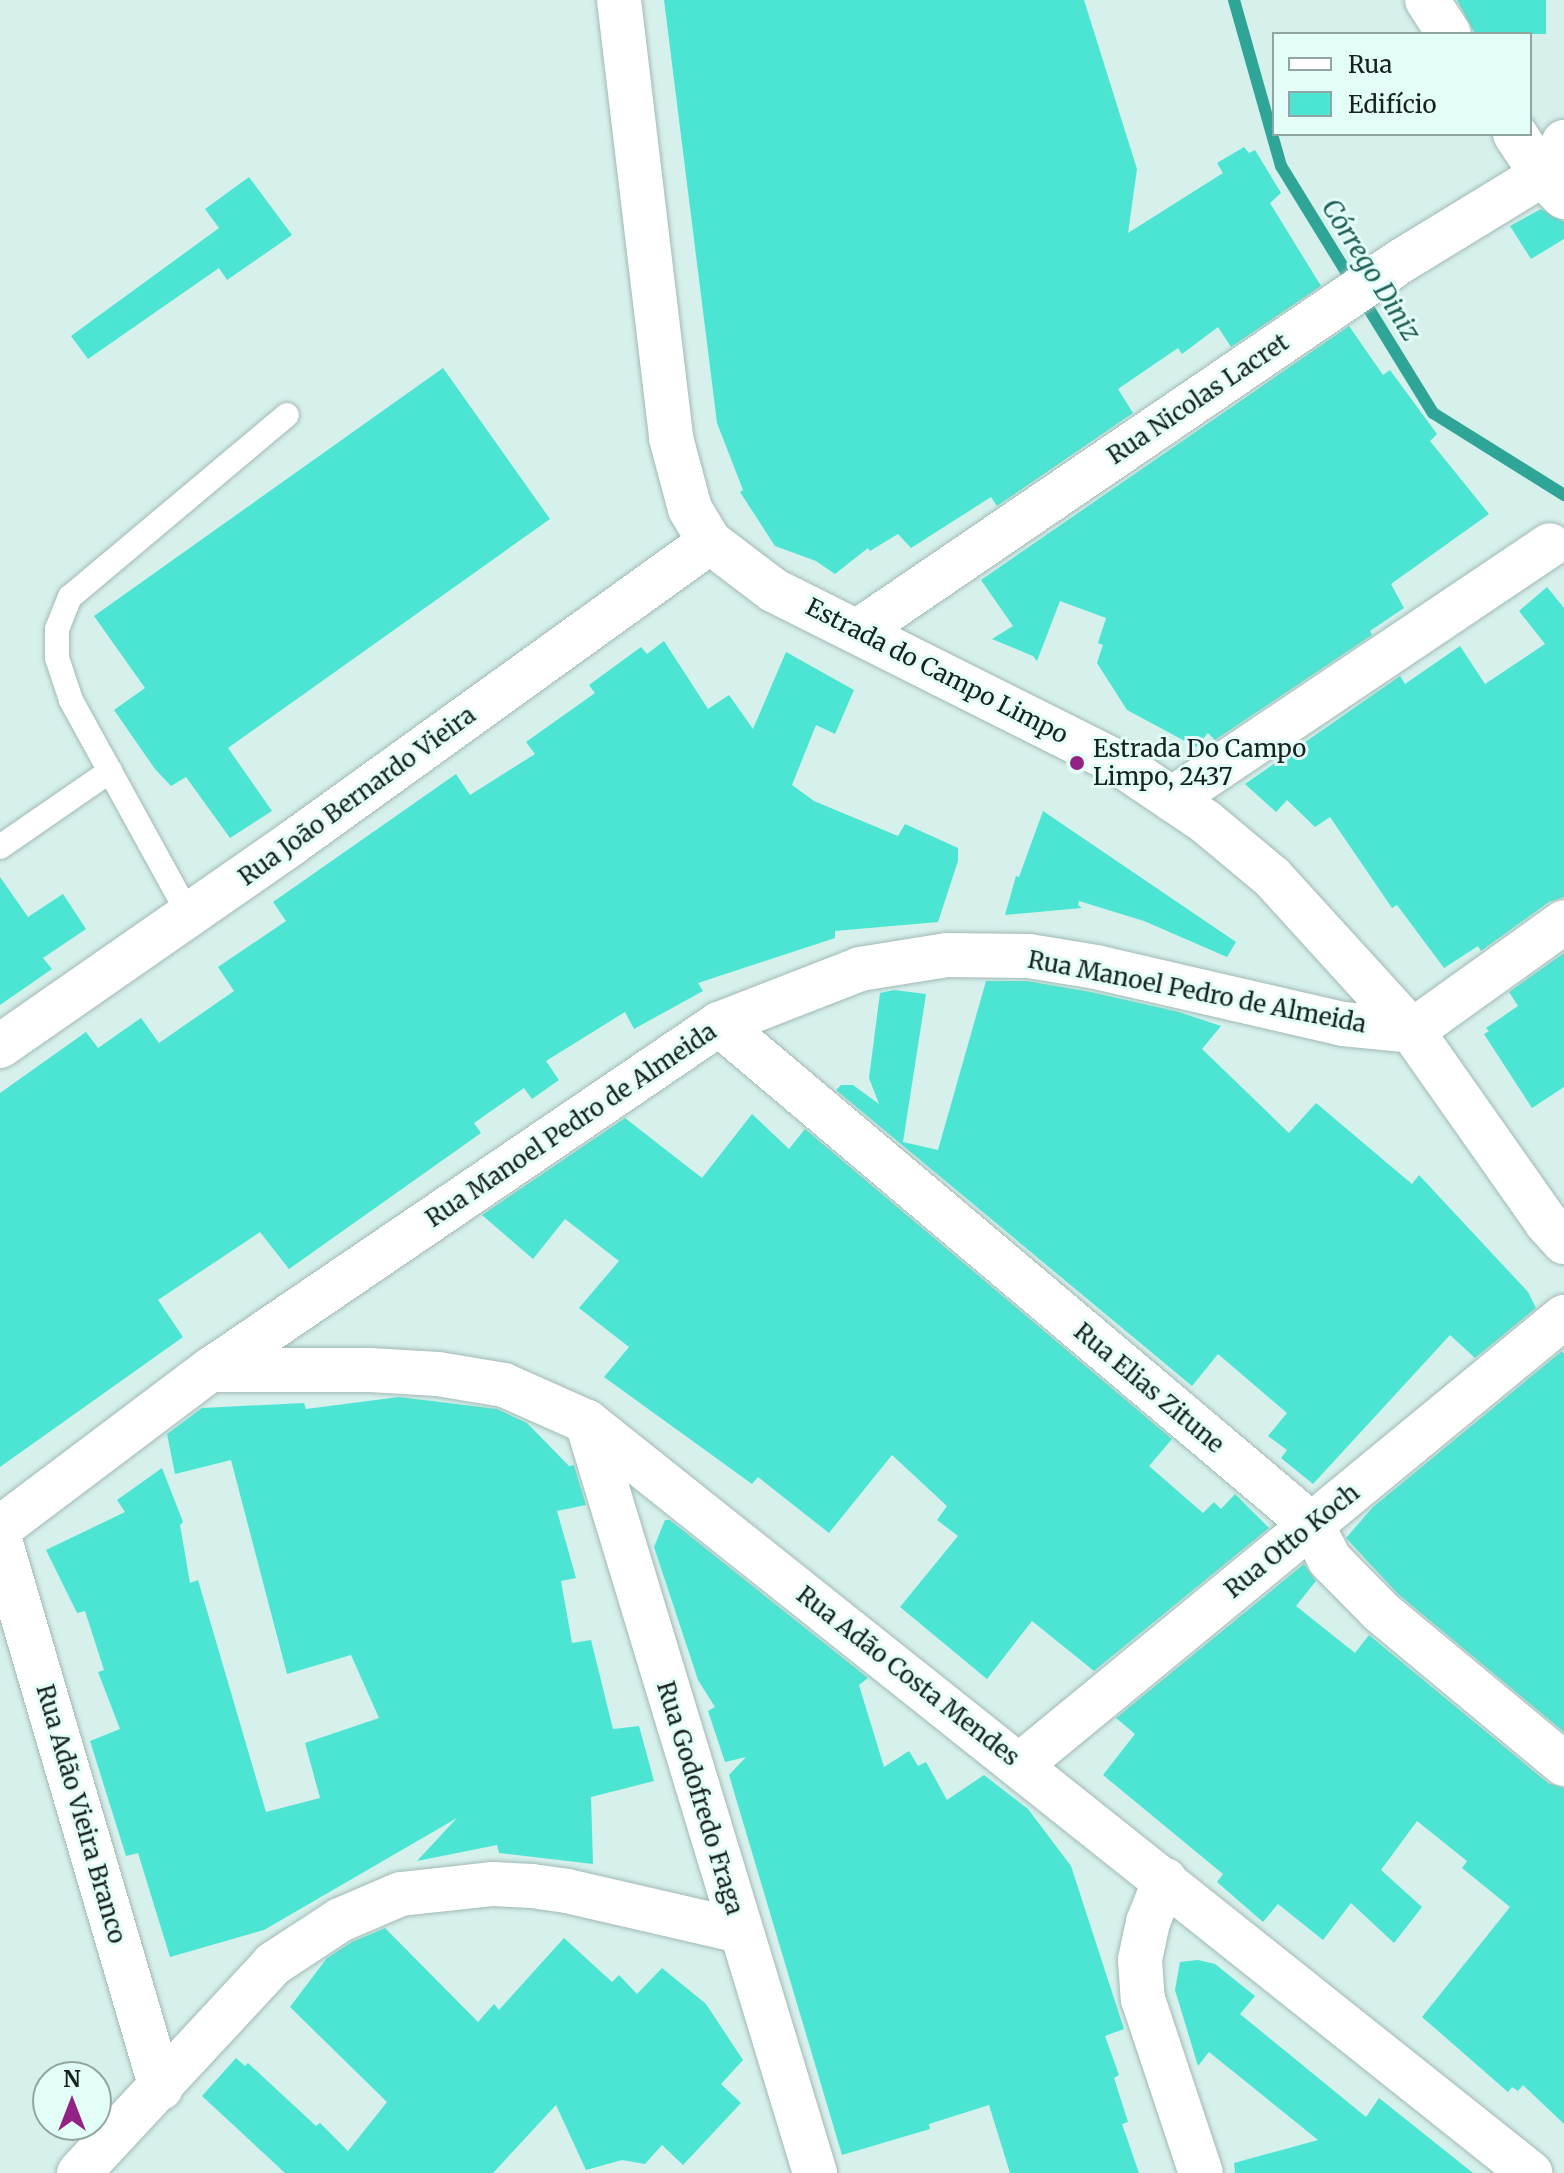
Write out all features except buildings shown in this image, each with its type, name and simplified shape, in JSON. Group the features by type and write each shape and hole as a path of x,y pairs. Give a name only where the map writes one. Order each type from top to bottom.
{"street":[{"name":"Estrada do Campo Limpo","path":"619,0 671,438 690,509 710,542 773,590 1117,762 1206,822 1272,877 1412,1031 1564,1242"},
{"path":"1427,0 1448,32"},
{"path":"1517,136 1557,171"},
{"name":"Rua Nicolas Lacret","path":"858,631 1401,261 1557,171"},
{"name":"Rua João Bernardo Vieira","path":"0,1046 189,915 710,542"},
{"path":"1172,799 1550,545"},
{"path":"1412,1031 1564,922"},
{"name":"Rua Manoel Pedro de Almeida","path":"0,1528 210,1370 719,1024 860,969 947,955 1029,956 1096,967 1343,1024 1412,1031"},
{"name":"Rua Elias Zitune","path":"719,1024 1312,1525 1329,1559 1381,1612 1564,1764"},
{"name":"Rua Otto Koch","path":"1020,1765 1564,1317"},
{"name":"Rua Adão Costa Mendes","path":"210,1370 370,1370 438,1374 504,1385 587,1422 1530,2173"},
{"name":"Rua Godofredo Fraga","path":"587,1422 815,2173"},
{"name":"Rua Adão Vieira Branco","path":"0,1540 161,2088"},
{"path":"1165,1880 1148,1922 1140,1960 1143,1999 1201,2173"},
{"path":"79,2173 273,1964 340,1920 401,1894 493,1884 532,1886 740,1931"}],"lane":[{"path":"189,915 71,700 57,658 57,629 70,597 287,415"},
{"path":"0,847 110,771"}],"waterway":[{"name":"Córrego Diniz","path":"1234,0 1272,134"},
{"name":"Córrego Diniz","path":"1273,136 1281,166 1433,413 1564,495"}],"place":[{"name":"Estrada Do Campo Limpo, 2437","path":"1077,763"}]}
